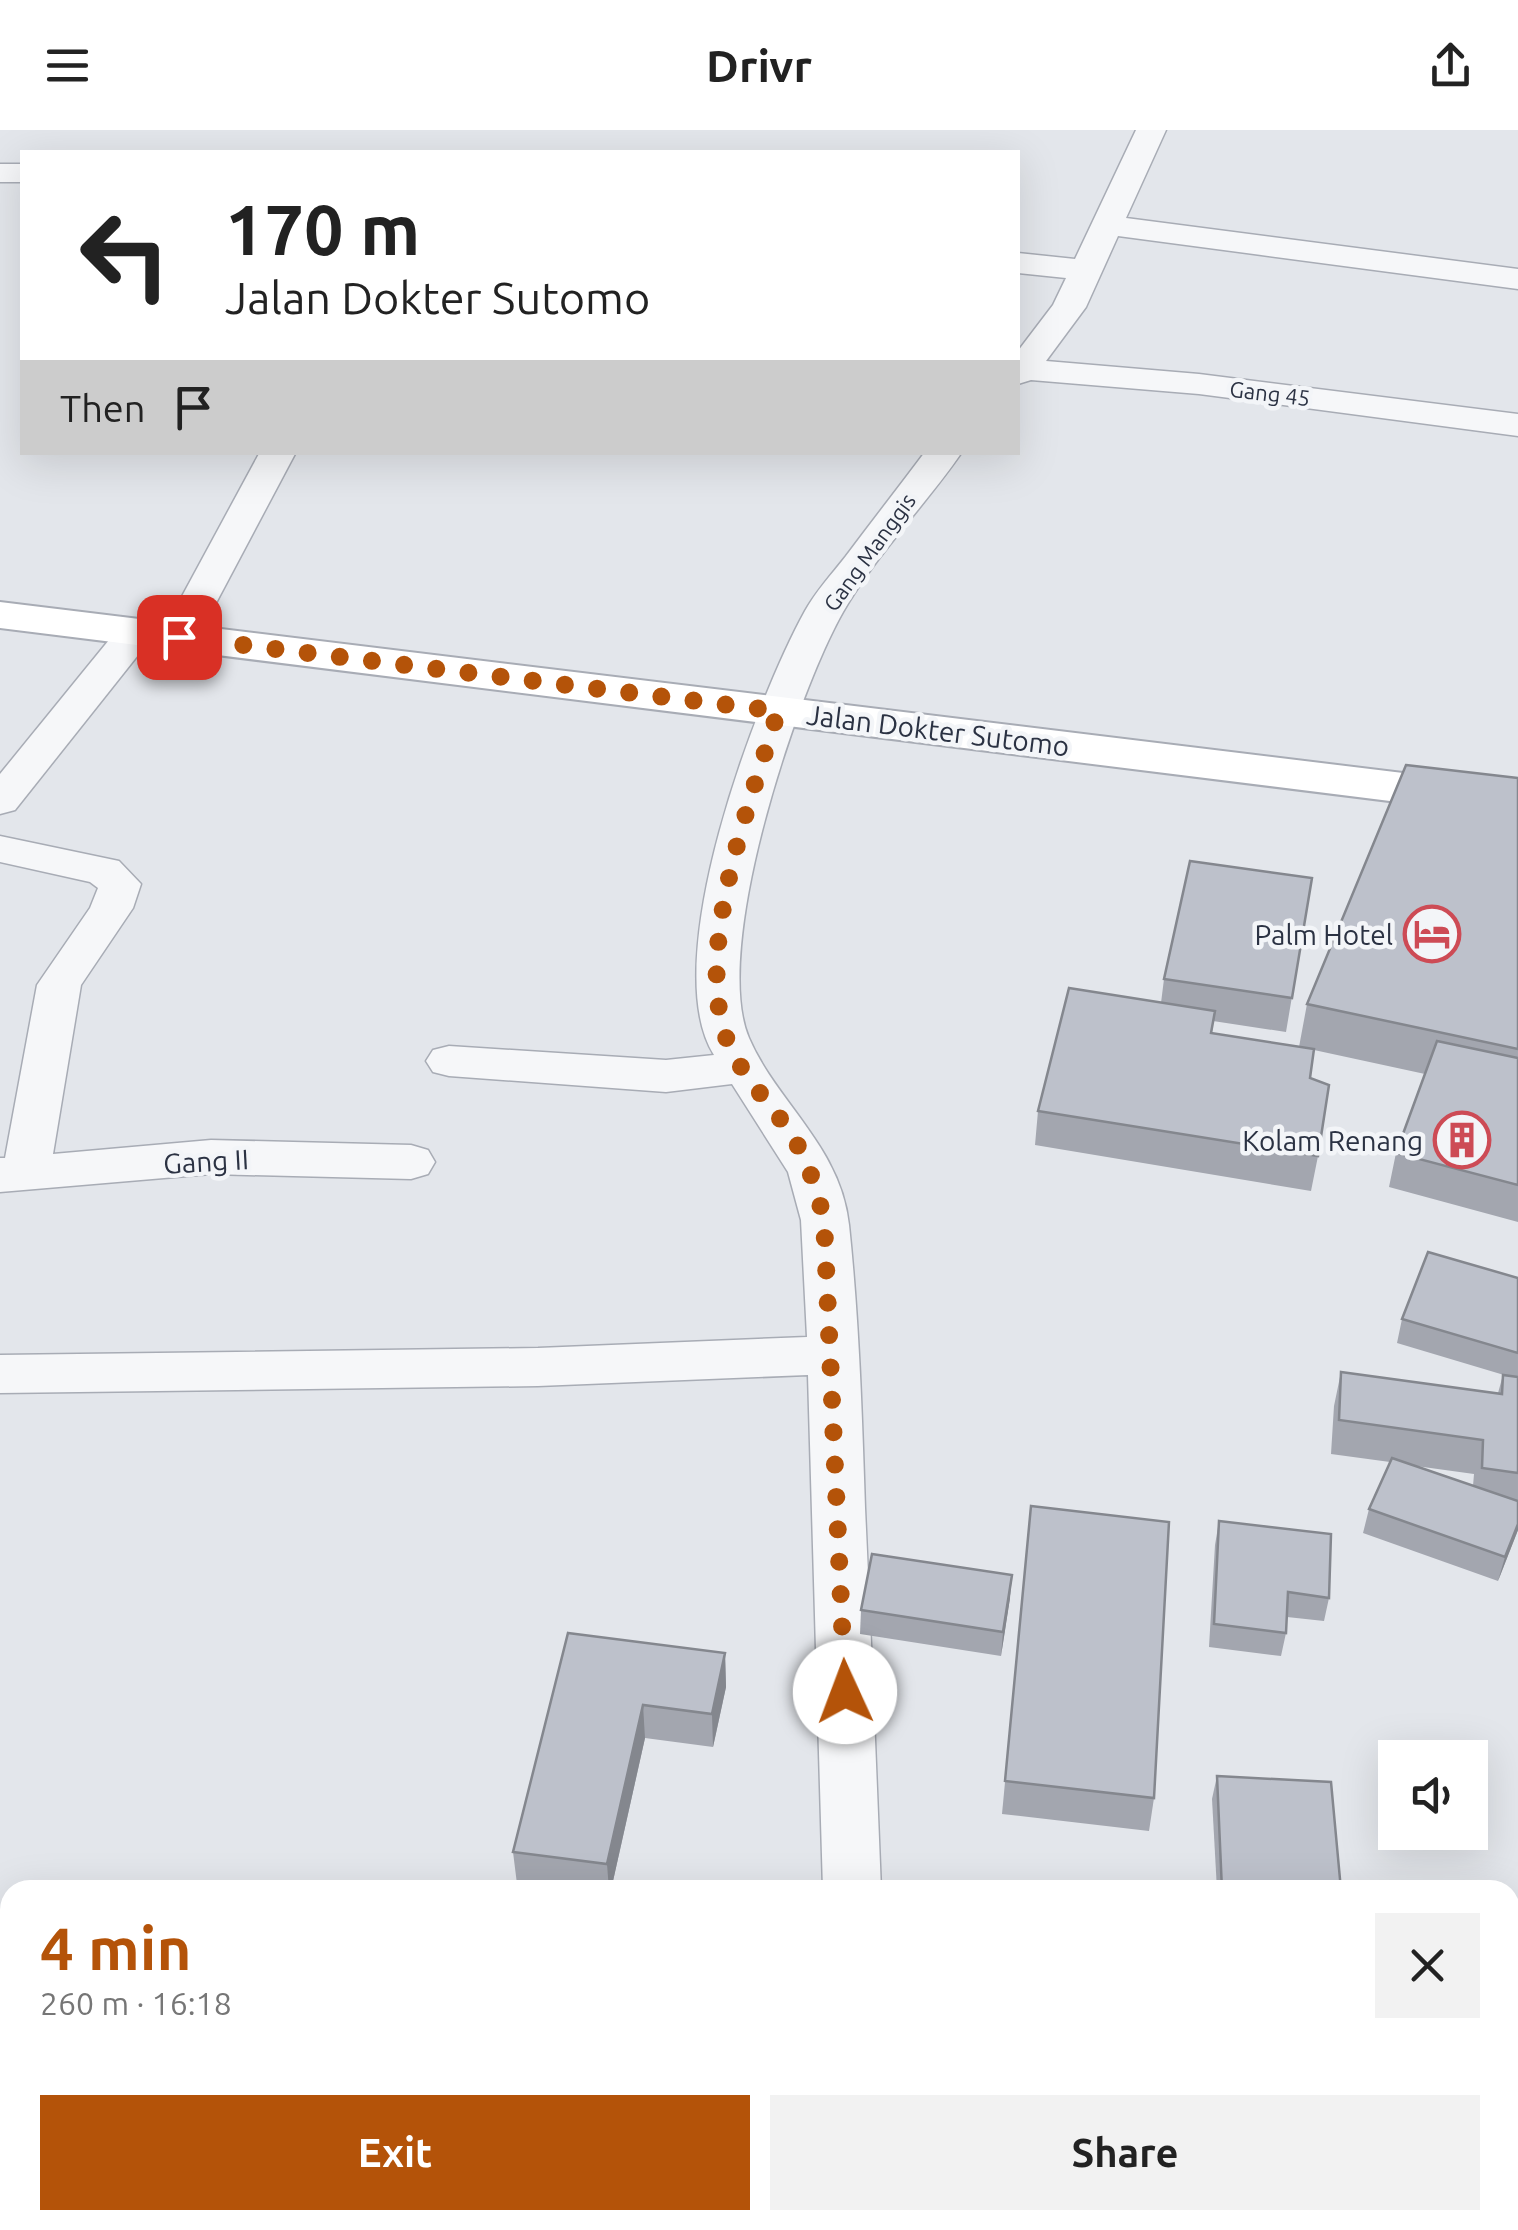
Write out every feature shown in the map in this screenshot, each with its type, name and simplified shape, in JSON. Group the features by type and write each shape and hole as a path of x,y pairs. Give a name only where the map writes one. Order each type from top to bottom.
{"street":[{"path":"1022,365 1069,308 1151,130"},
{"path":"1107,225 1518,279"},
{"path":"1020,263 1087,270"},
{"name":"Gang 45","path":"1022,365 1518,426"},
{"path":"0,801 157,635 276,455"},
{"name":"Gang Manggis","path":"852,1880 824,1220 811,1170 727,1040 718,1006 718,947 742,828 778,711 825,609 942,455"},
{"name":"Jalan Dokter Sutomo","path":"0,615 1518,802"},
{"path":"0,849 104,871 120,884 117,900 68,964 59,984 13,1174"},
{"path":"449,1061 666,1076 742,1067"},
{"name":"Gang II","path":"13,1174 211,1157 412,1162"},
{"path":"0,1374 538,1367 832,1355"}],"building":[{"name":"Palm Hotel","path":"1406,765 1518,778 1518,1049 1307,1004"},
{"path":"1190,861 1312,878 1292,998 1164,979"},
{"path":"1069,988 1215,1011 1211,1033 1314,1049 1310,1078 1329,1085 1318,1156 1038,1111"},
{"name":"Kolam Renang","path":"1437,1041 1518,1058 1518,1185 1396,1153"},
{"path":"1428,1252 1518,1278 1518,1353 1402,1319"},
{"path":"1341,1372 1502,1394 1503,1375 1518,1377 1518,1473 1482,1468 1483,1440 1339,1420"},
{"path":"1392,1458 1518,1501 1518,1524 1505,1557 1369,1509"},
{"path":"1031,1506 1169,1522 1154,1798 1005,1781"},
{"path":"1219,1521 1331,1534 1329,1598 1288,1592 1286,1633 1214,1624"},
{"path":"872,1554 1012,1575 1003,1632 861,1610"},
{"path":"568,1633 725,1653 712,1714 643,1705 607,1864 513,1852"},
{"path":"1217,1776 1331,1782 1340,1880 1222,1880"}],"place":[{"name":"Palm Hotel","path":"1432,934"},
{"name":"Kolam Renang","path":"1462,1140"}],"route":[{"path":"179,637 778,711 742,828 724,905 718,947 718,1006 727,1040 742,1067 789,1131 811,1170 824,1220 836,1415 845,1692"}]}
